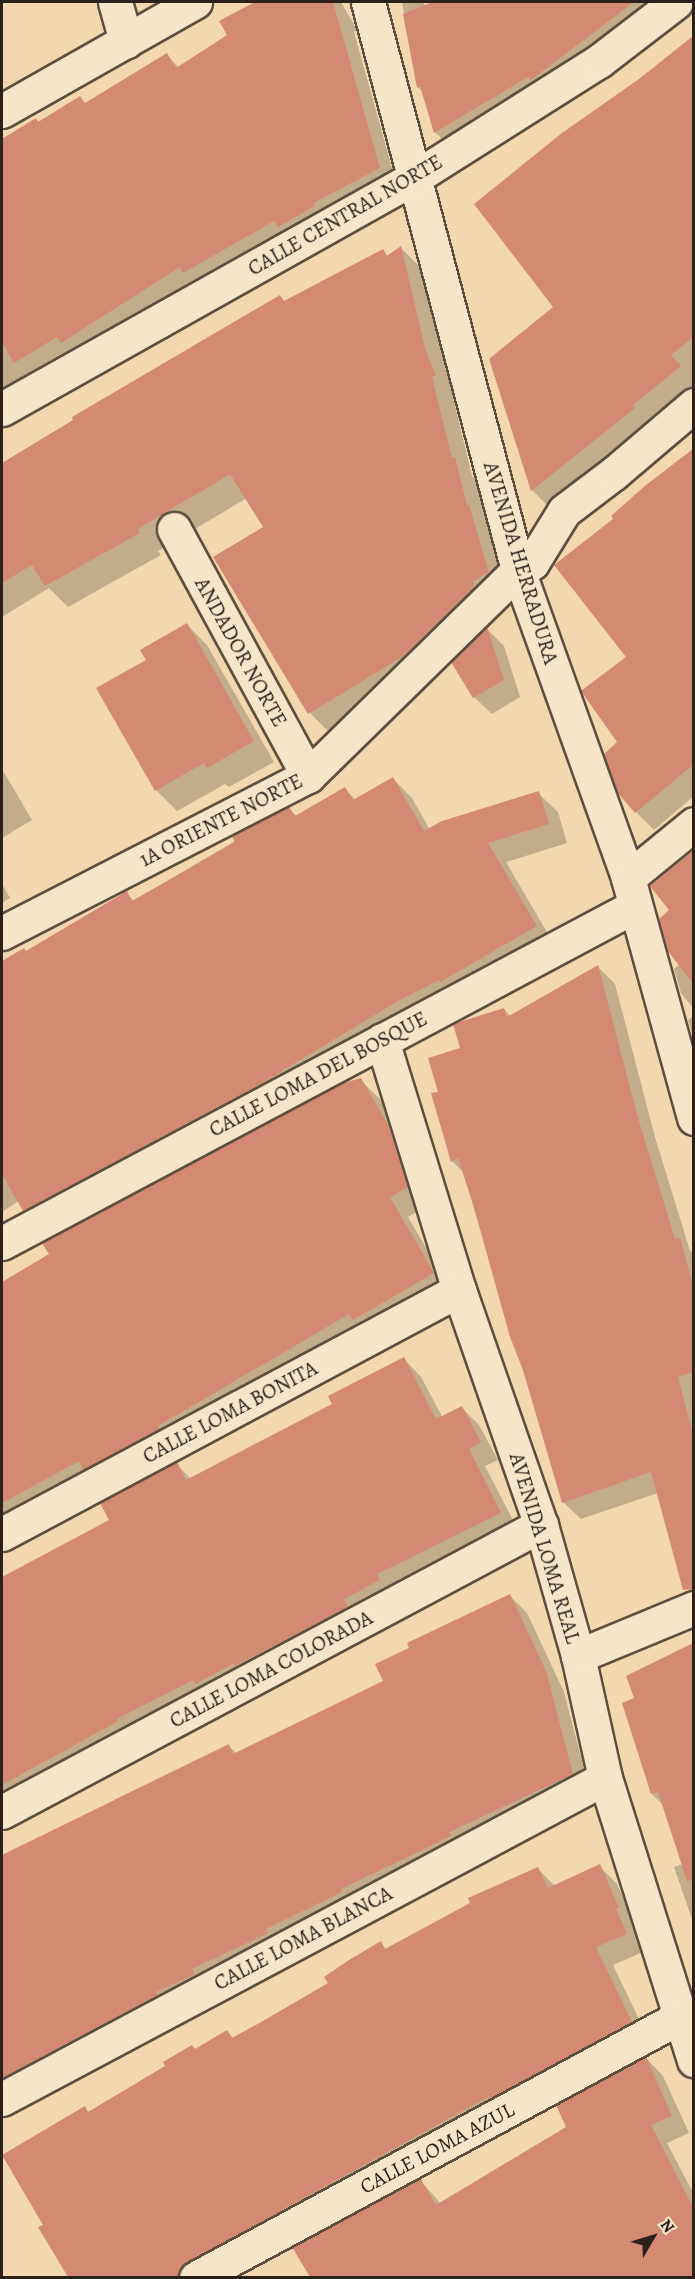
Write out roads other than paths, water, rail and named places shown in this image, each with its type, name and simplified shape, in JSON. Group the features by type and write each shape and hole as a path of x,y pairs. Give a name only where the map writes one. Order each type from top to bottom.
{"street":[{"path":"115,2 126,41"},
{"path":"2,111 195,2"},
{"name":"AVENIDA HERRADURA","path":"368,2 518,570 632,892 693,1118"},
{"name":"CALLE CENTRAL NORTE","path":"2,409 414,178 599,62 676,2"},
{"name":"1A ORIENTE NORTE","path":"2,933 308,776 518,570 531,563 564,512 614,473 693,405"},
{"name":"ANDADOR NORTE","path":"174,529 308,776"},
{"name":"CALLE LOMA DEL BOSQUE","path":"2,1243 382,1040 632,892 693,824"},
{"name":"AVENIDA LOMA REAL","path":"382,1040 459,1290 541,1525 578,1656 605,1778 678,2018 693,2060"},
{"name":"CALLE LOMA BONITA","path":"2,1534 459,1290"},
{"name":"CALLE LOMA COLORADA","path":"2,1812 541,1525"},
{"path":"578,1656 693,1608"},
{"name":"CALLE LOMA BLANCA","path":"2,2099 605,1778"},
{"name":"CALLE LOMA AZUL","path":"196,2277 678,2018"}]}
